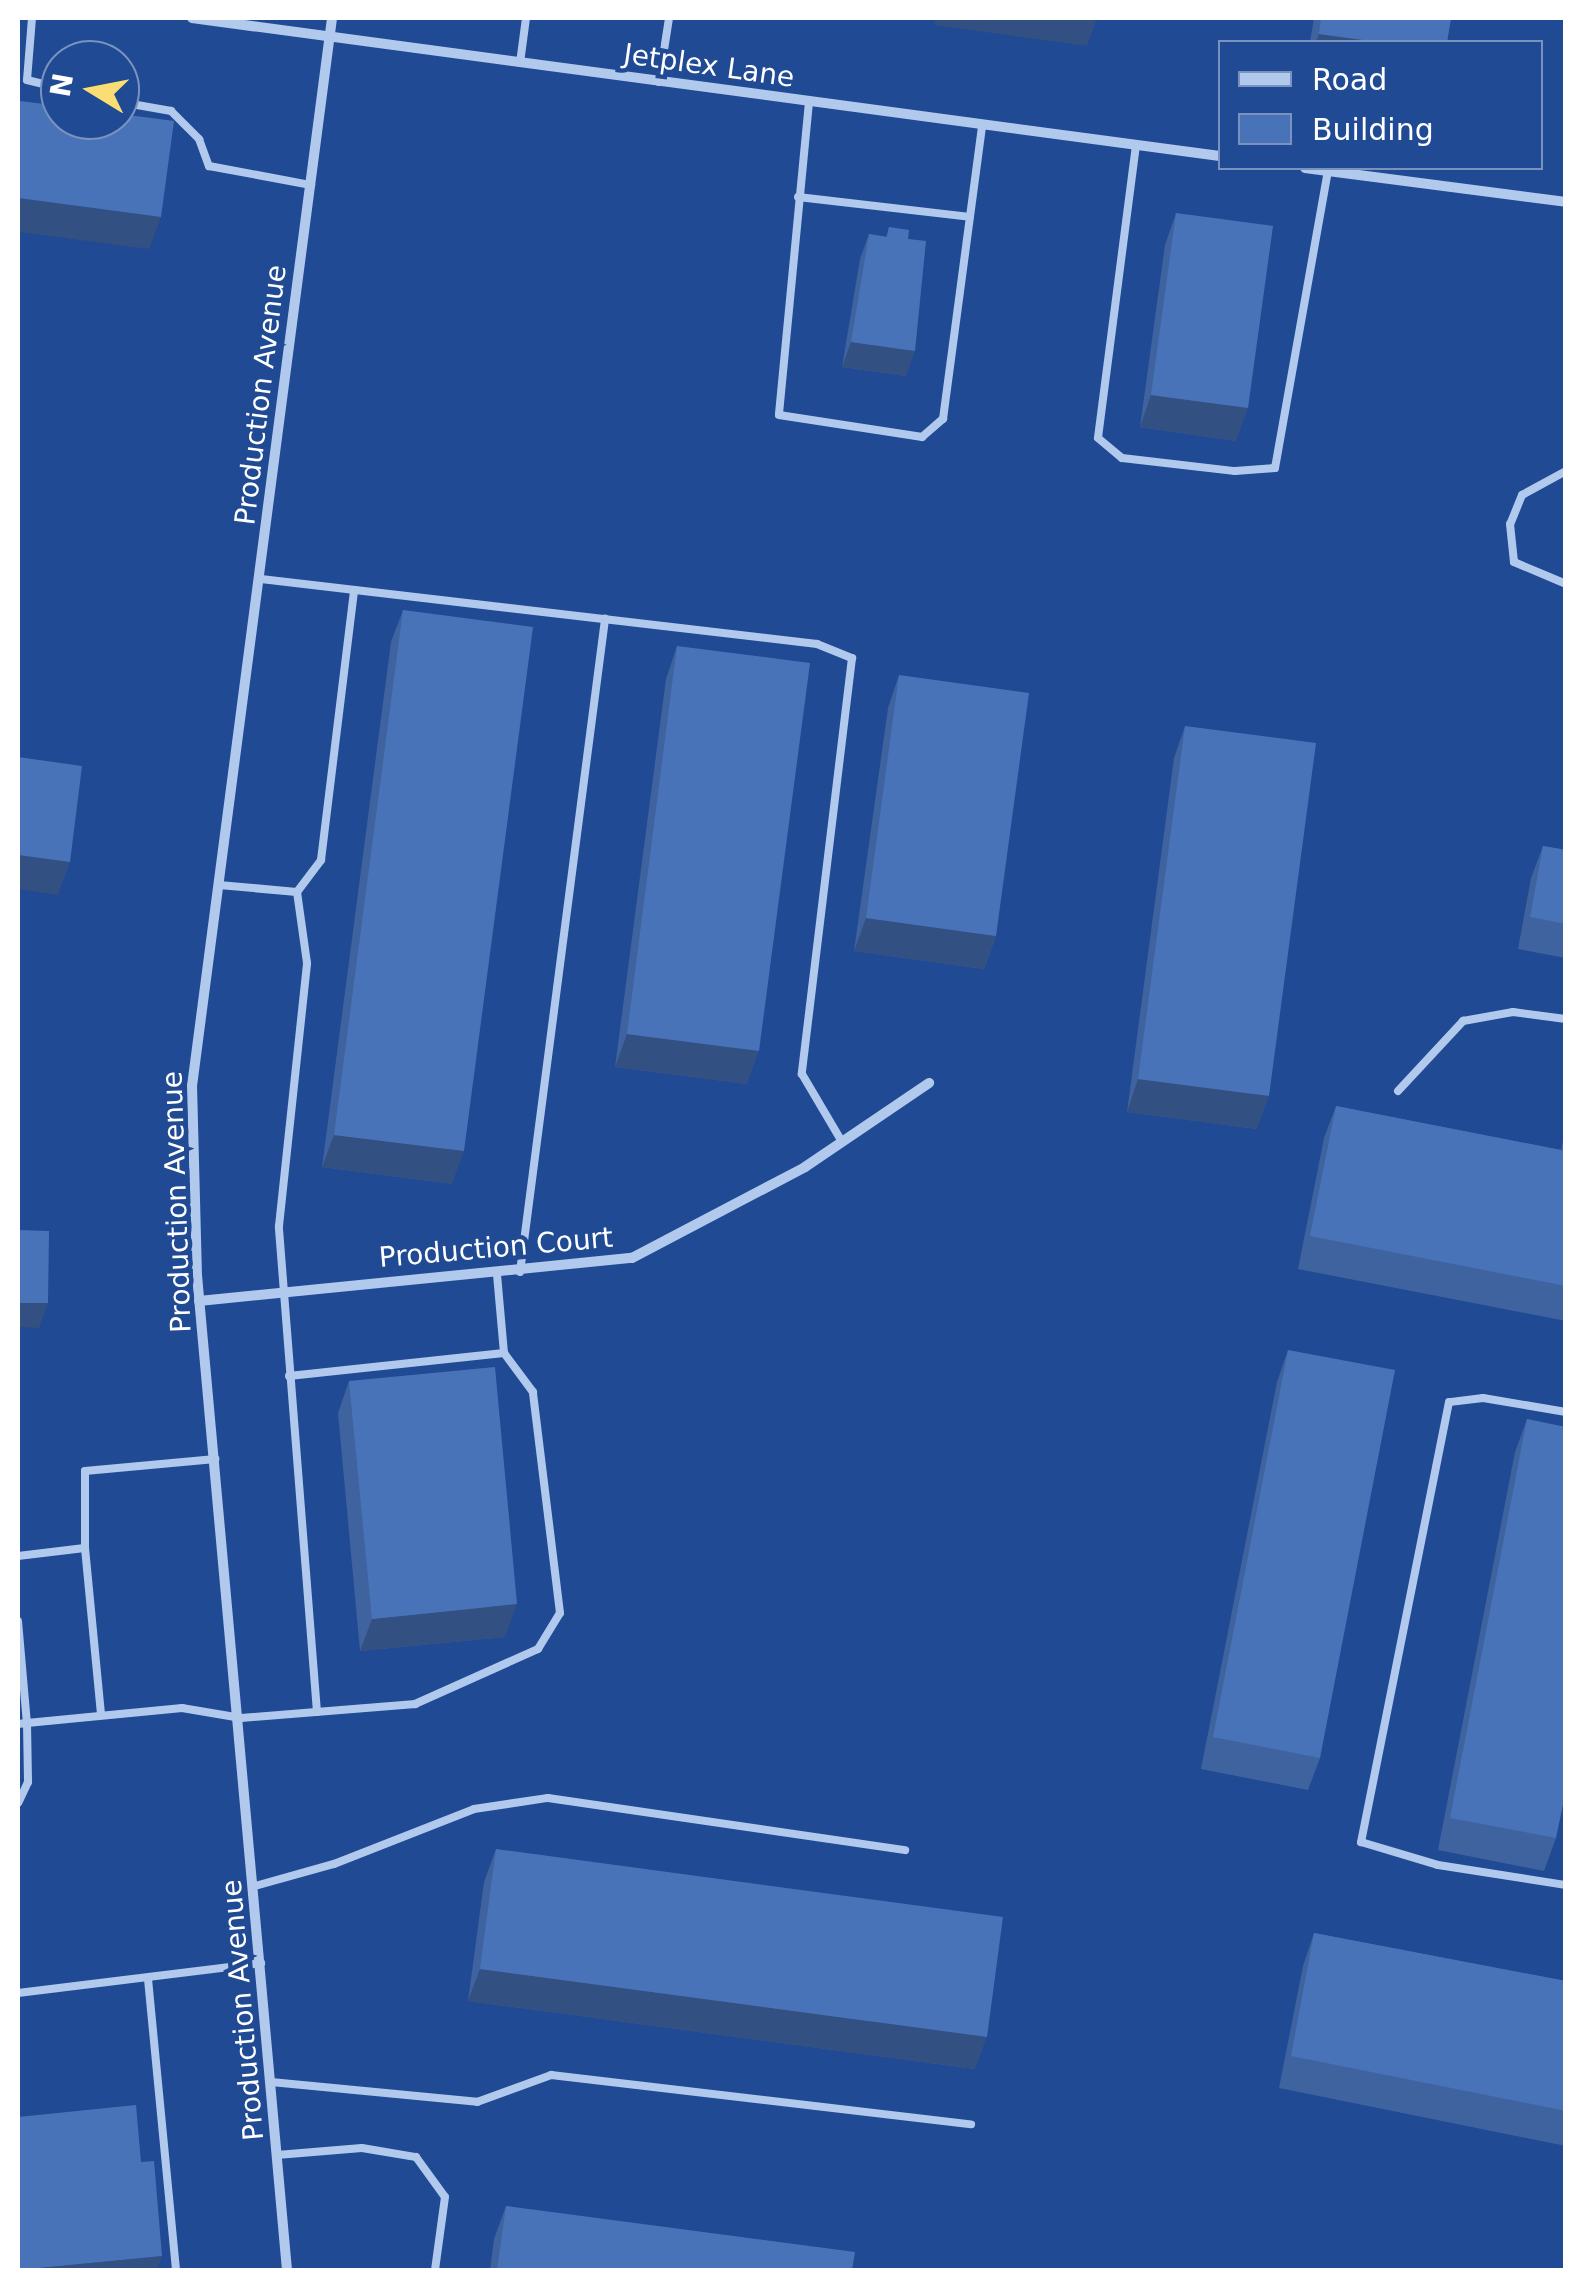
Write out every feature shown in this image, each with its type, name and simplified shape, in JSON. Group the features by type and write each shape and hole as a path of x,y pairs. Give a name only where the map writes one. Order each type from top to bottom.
{"street":[{"name":"Jetplex Lane","path":"192,18 1218,156"},
{"name":"Production Avenue","path":"287,2270 241,1718 199,1301 192,1086 332,18"},
{"path":"1328,170 1566,202"},
{"name":"Production Court","path":"199,1301 280,1288 497,1274 632,1258 842,1142 929,1083"}],"lane":[{"path":"32,18 27,80 40,83"},
{"path":"520,63 526,18"},
{"path":"660,82 670,18"},
{"path":"808,102 779,414 922,438 943,419 982,125"},
{"path":"140,106 171,111 199,139 209,166 311,185"},
{"path":"1136,145 1098,438 1122,458 1235,471 1274,468 1328,170"},
{"path":"798,197 970,216"},
{"path":"1566,472 1522,495 1510,524 1514,562 1566,584"},
{"path":"260,579 817,644 852,658 802,1074 842,1142"},
{"path":"316,1712 280,1288 279,1226 307,962 297,892 321,860 354,590"},
{"path":"520,1272 605,619"},
{"path":"219,885 297,892"},
{"path":"1398,1091 1463,1021 1513,1012 1566,1020"},
{"path":"22,1724 182,1708 241,1718 415,1704 486,1678 538,1649 560,1613 533,1392 504,1354 497,1274"},
{"path":"288,1376 504,1354"},
{"path":"1566,1412 1482,1398 1449,1402 1361,1842 1438,1865 1566,1885"},
{"path":"101,1715 85,1548 85,1471 215,1459"},
{"path":"18,1556 85,1548"},
{"path":"18,1621 28,1782 18,1803"},
{"path":"255,1886 334,1864 488,1805 548,1798 905,1850"},
{"path":"18,1993 261,1963"},
{"path":"148,1979 176,2270"},
{"path":"271,2082 477,2102 551,2075 971,2124"},
{"path":"277,2154 362,2148 416,2157 445,2197 434,2270"}],"building":[{"path":"1321,18 1451,18 1447,40 1363,40 1319,34"},
{"path":"20,101 40,104 40,140 140,140 140,117 174,121 161,217 18,198"},
{"path":"1176,213 1273,226 1248,408 1151,395"},
{"path":"889,227 909,230 908,239 926,241 915,351 851,342 869,234 887,237"},
{"path":"403,610 533,627 464,1151 334,1135"},
{"path":"677,646 810,663 759,1051 627,1034"},
{"path":"899,675 1029,693 996,936 866,918"},
{"path":"1185,726 1316,743 1269,1096 1138,1079"},
{"path":"18,757 82,766 70,862 18,855"},
{"path":"1543,846 1566,850 1566,924 1530,917"},
{"path":"1336,1106 1566,1151 1566,1286 1310,1236"},
{"path":"18,1230 49,1231 48,1303 18,1303"},
{"path":"1288,1350 1395,1370 1320,1758 1213,1737"},
{"path":"495,1367 517,1604 372,1619 349,1381"},
{"path":"1527,1419 1566,1427 1566,1790 1556,1838 1450,1818"},
{"path":"496,1849 1003,1917 987,2037 480,1969"},
{"path":"1314,1933 1566,1981 1566,2111 1291,2056"},
{"path":"136,2105 141,2162 154,2161 162,2256 18,2270 18,2117"},
{"path":"506,2206 855,2252 852,2270 497,2270"}]}
